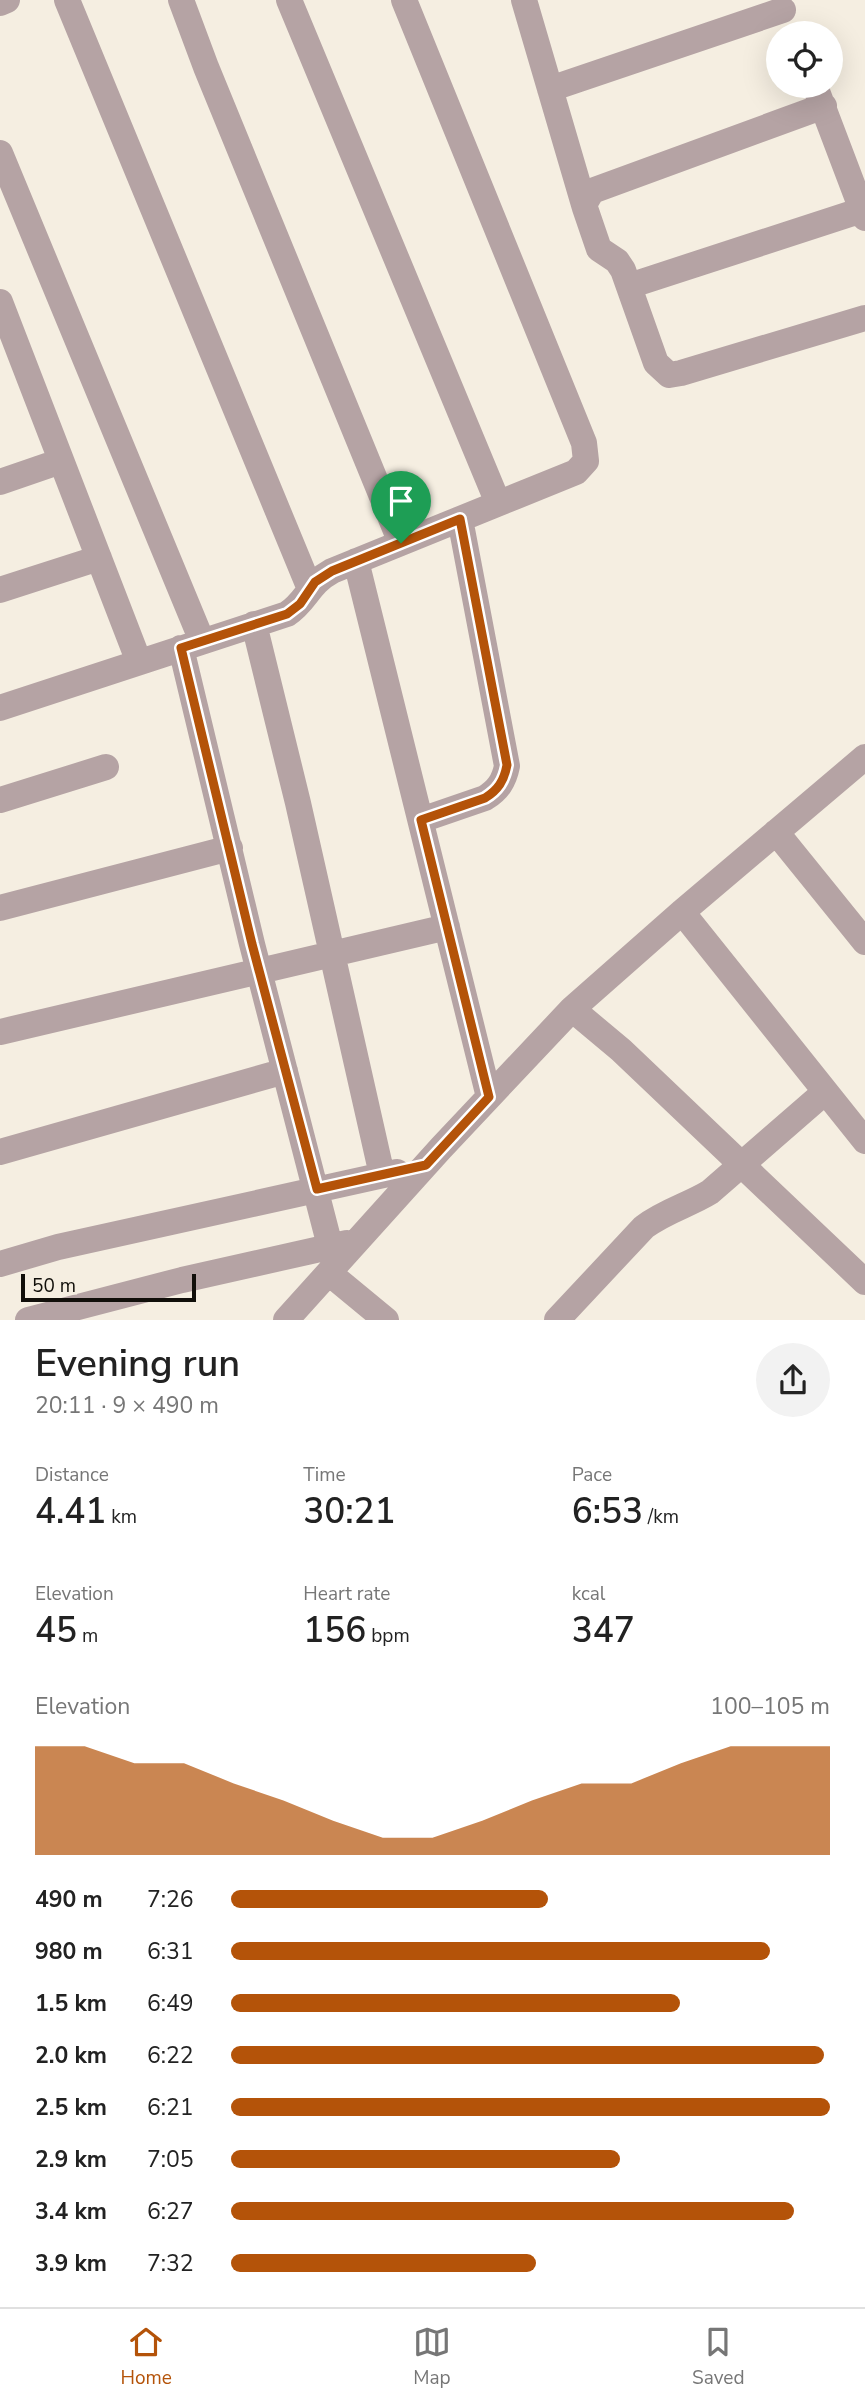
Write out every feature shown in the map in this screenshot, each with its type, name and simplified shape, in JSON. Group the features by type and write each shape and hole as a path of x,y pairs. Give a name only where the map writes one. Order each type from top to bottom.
{"street":[{"path":"0,3 7,0"},
{"path":"67,0 310,589"},
{"path":"181,0 401,543"},
{"path":"289,0 498,503"},
{"path":"0,708 287,614 296,609 322,577 576,472 586,461 587,454 404,0"},
{"path":"524,0 599,249 621,265 656,363 669,375 681,373 865,318"},
{"path":"550,89 785,15"},
{"path":"585,208 592,191 814,98"},
{"path":"629,286 864,214 820,98"},
{"path":"0,153 192,645 230,848 330,1247"},
{"path":"0,302 11,361 61,461 139,662"},
{"path":"0,482 61,461"},
{"path":"421,820 485,798 500,786 507,765 460,519"},
{"path":"0,590 99,558"},
{"path":"356,561 489,1097"},
{"path":"254,624 383,1175"},
{"path":"286,1320 572,1009 865,757"},
{"path":"0,800 106,768"},
{"path":"776,832 865,942"},
{"path":"0,908 230,848"},
{"path":"682,912 865,1141"},
{"path":"0,1032 447,927"},
{"path":"572,1009 621,1050 865,1282"},
{"path":"0,1152 285,1071"},
{"path":"557,1320 644,1227 660,1214 702,1197 825,1092"},
{"path":"0,1264 58,1247 426,1165"},
{"path":"28,1320 182,1280 359,1240"},
{"path":"329,1273 386,1320"}],"route":[{"path":"460,519 507,765 500,786 485,798 421,820 489,1097 426,1165 317,1189 252,944 181,648 287,614 296,609 315,582 322,577 401,543 460,519"}]}
